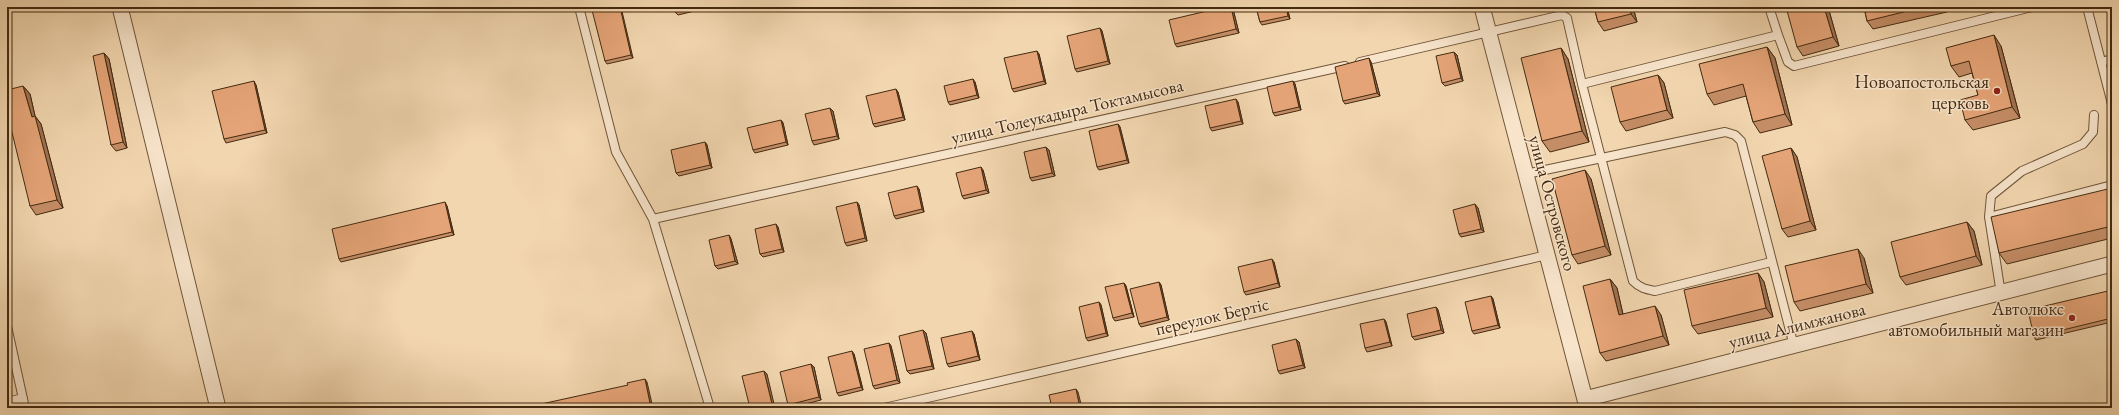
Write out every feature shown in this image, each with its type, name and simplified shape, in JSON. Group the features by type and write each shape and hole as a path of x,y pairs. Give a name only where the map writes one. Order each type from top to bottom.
{"street":[{"path":"120,7 218,408"},
{"name":"улица Островского","path":"1482,7 1586,403"},
{"name":"улица Алимжанова","path":"1586,403 1794,346 2001,294 2112,264"}],"lane":[{"path":"579,7 616,152 653,219 710,408"},
{"path":"1769,7 1788,62 1794,66 2032,7"},
{"path":"2087,7 2112,104"},
{"name":"улица Толеукадыра Токтамысова","path":"653,219 1489,34 1558,16 1565,16 1567,18 1582,84"},
{"path":"1772,262 1655,291 1638,286 1633,281 1582,84 1778,35"},
{"path":"2101,62 2112,59"},
{"path":"2001,294 1989,217 1991,196 2022,171 2083,144 2093,132 2094,115"},
{"path":"1526,174 1725,132 1735,135 1741,141 1794,346"},
{"path":"1989,217 2112,185"},
{"name":"переулок Бертіс","path":"884,408 1547,255"},
{"path":"7,326 25,408"},
{"path":"7,402 23,398"}],"building":[{"path":"605,7 620,7 631,55 605,61 592,10"},
{"path":"674,7 698,7 675,12"},
{"path":"1224,7 1231,7 1236,29 1175,44 1169,20"},
{"path":"1256,7 1286,7 1288,16 1260,22"},
{"path":"1594,7 1630,7 1631,14 1598,22"},
{"path":"1786,7 1824,7 1833,37 1797,47"},
{"path":"1864,7 1924,7 1867,21"},
{"path":"2106,7 2112,7 2112,26 2111,26"},
{"path":"1100,28 1108,61 1075,69 1067,36"},
{"name":"Новоапостольская церковь","path":"1994,35 2012,107 1965,120 1960,100 1978,95 1969,61 1951,66 1946,48"},
{"path":"1767,47 1785,114 1753,122 1743,84 1707,94 1699,64"},
{"path":"1561,48 1582,131 1542,141 1521,58"},
{"path":"1037,51 1044,81 1012,89 1004,58"},
{"path":"1454,52 1461,78 1442,83 1436,56"},
{"path":"104,53 123,142 111,145 93,56"},
{"path":"1369,58 1377,93 1343,101 1335,67"},
{"path":"1658,75 1667,110 1620,122 1611,87"},
{"path":"973,79 977,95 948,102 944,86"},
{"path":"254,81 265,130 224,139 212,91"},
{"path":"1293,81 1299,107 1273,113 1267,87"},
{"path":"23,86 32,117 35,116 57,200 30,206 7,112 7,90"},
{"path":"896,89 903,117 873,124 866,96"},
{"path":"1236,99 1241,121 1210,128 1205,106"},
{"path":"830,108 837,136 812,141 805,114"},
{"path":"781,120 786,142 753,150 747,128"},
{"path":"1118,124 1127,160 1097,167 1089,131"},
{"path":"705,142 710,165 676,173 671,150"},
{"path":"1046,147 1052,173 1030,178 1024,152"},
{"path":"1791,148 1810,221 1782,229 1762,156"},
{"path":"981,167 986,190 962,196 956,173"},
{"path":"1585,170 1605,246 1572,255 1552,179"},
{"path":"917,186 922,209 894,216 888,193"},
{"path":"2112,188 2112,226 1999,253 1991,217"},
{"path":"445,202 452,232 339,259 332,229"},
{"path":"857,202 865,238 845,243 836,207"},
{"path":"1475,204 1481,229 1459,234 1453,210"},
{"path":"1967,222 1976,256 1900,277 1891,242"},
{"path":"776,224 782,249 760,254 755,229"},
{"path":"729,235 735,261 715,266 709,240"},
{"path":"1858,249 1866,284 1794,302 1785,266"},
{"path":"1272,259 1278,283 1244,292 1238,267"},
{"path":"1758,273 1766,308 1692,326 1684,290"},
{"path":"1610,279 1619,315 1655,306 1663,336 1600,353 1583,286"},
{"path":"1159,282 1167,317 1139,324 1130,289"},
{"path":"1124,283 1132,313 1113,318 1105,287"},
{"name":"Автолюкс автомобильный магазин","path":"2112,290 2112,318 2034,337 2028,310"},
{"path":"1491,296 1498,325 1472,331 1465,302"},
{"path":"1099,302 1106,333 1086,338 1079,307"},
{"path":"1436,307 1441,330 1412,337 1407,314"},
{"path":"1384,319 1390,342 1365,348 1360,324"},
{"path":"923,330 932,366 907,371 899,336"},
{"path":"972,331 978,356 947,364 941,338"},
{"path":"1296,339 1303,365 1278,371 1272,345"},
{"path":"889,343 897,380 873,386 864,349"},
{"path":"852,351 861,387 837,393 828,357"},
{"path":"811,364 819,397 788,405 780,372"},
{"path":"764,371 773,408 750,408 742,376"},
{"path":"645,379 651,408 523,408 628,385 627,383"},
{"path":"1076,389 1080,408 1052,408 1049,395"}],"place":[{"name":"Новоапостольская церковь","path":"1997,91"},
{"name":"Автолюкс автомобильный магазин","path":"2072,318"}]}
